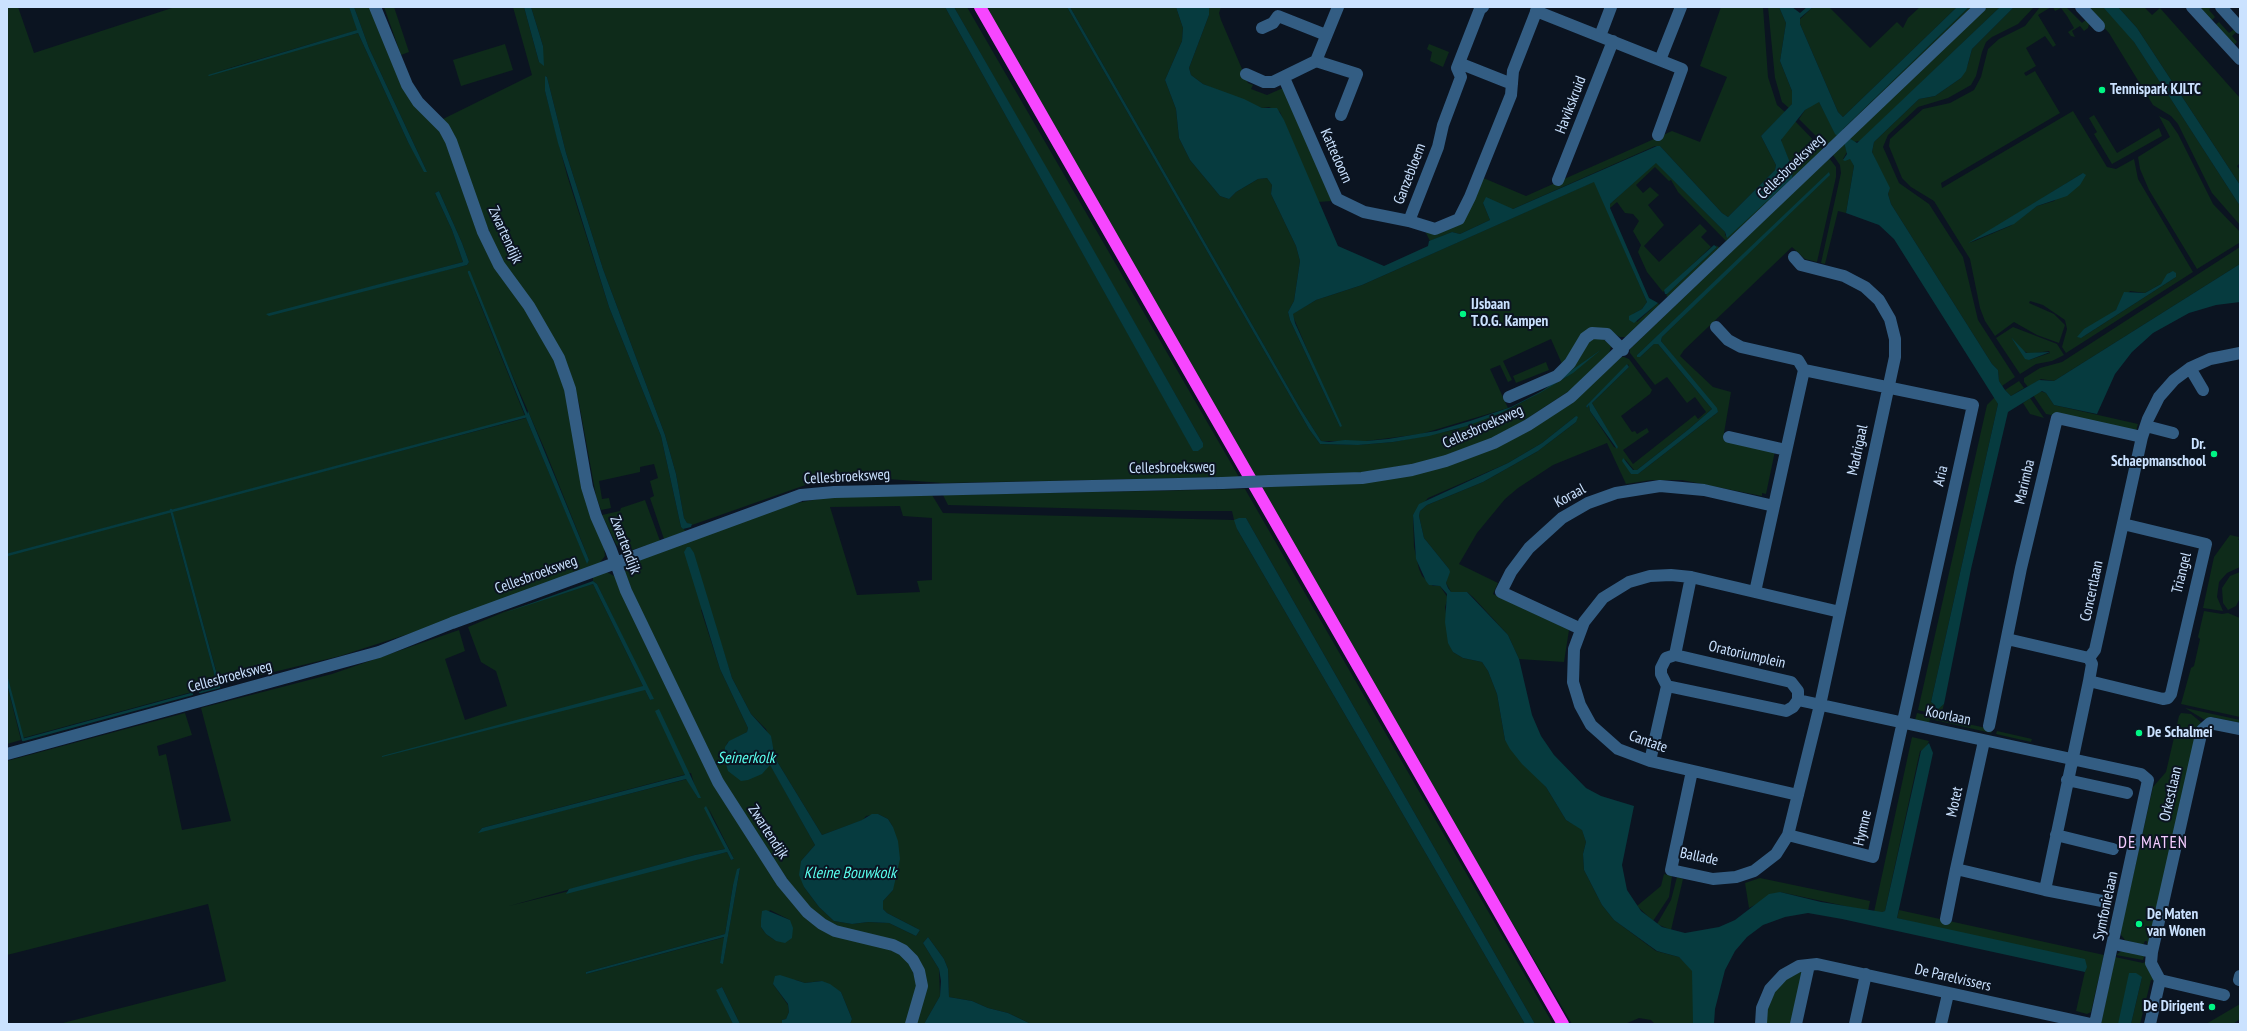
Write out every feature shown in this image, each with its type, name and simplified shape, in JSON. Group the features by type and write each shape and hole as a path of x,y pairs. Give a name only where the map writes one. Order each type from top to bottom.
{"highway":[{"path":"974,7 1557,1024"},
{"path":"980,7 1563,1024"}],"street":[{"name":"Zwartendijk","path":"375,7 407,85 418,102 444,128 451,141 483,232 499,265 528,306 559,358 570,389 587,487 639,620 718,782 760,850 790,893 807,912 827,927 843,933 874,938 893,944 909,955 916,964 922,986 911,1024"},
{"path":"1246,74 1264,82 1284,78 1316,61 1338,7"},
{"name":"Ganzebloem","path":"1483,7 1480,9 1457,68 1461,77 1442,125 1438,147 1409,221 1435,229 1459,219 1470,197 1510,98 1513,71 1537,9"},
{"path":"1600,36 1611,7"},
{"path":"1660,60 1681,7"},
{"name":"Cellesbroeksweg","path":"7,754 379,652 452,623 776,503 816,492 1222,483 1362,478 1412,470 1446,461 1494,443 1535,421 1584,387 1980,7"},
{"path":"2081,7 2099,26"},
{"path":"2192,7 2240,59"},
{"path":"2221,7 2240,28"},
{"path":"1537,9 1682,69 1658,135"},
{"path":"1262,28 1273,23 1278,16 1326,36"},
{"name":"Havikskruid","path":"1558,180 1613,41"},
{"name":"Kattedoorn","path":"1316,61 1357,74 1341,115"},
{"path":"1459,63 1512,84"},
{"name":"Kattedoorn","path":"1284,78 1337,199 1364,212 1409,221"},
{"name":"Madrigaal","path":"1794,258 1801,265 1844,276 1860,284 1879,300 1890,319 1895,339 1895,357 1820,705"},
{"name":"Aria","path":"1716,327 1728,340 1741,347 1798,360 1804,370 1973,405 1903,723"},
{"name":"Cellesbroeksweg","path":"1509,397 1557,376 1570,363 1585,338 1592,333 1607,334 1623,350"},
{"name":"Concertlaan","path":"2071,760 2092,664 2089,658 2095,650 2144,432 2159,397 2174,380 2190,368 2210,359 2240,353"},
{"path":"2190,368 2203,390"},
{"path":"1755,592 1804,370"},
{"name":"Marimba","path":"1989,726 2057,418 2144,432"},
{"path":"2144,432 2173,433"},
{"path":"1729,437 1786,450"},
{"name":"Koraal","path":"1581,629 1501,592 1511,572 1529,548 1562,518 1588,503 1608,495 1630,489 1660,486 1704,490 1774,506"},
{"name":"Triangel","path":"2089,681 2162,699 2168,698 2171,694 2206,544 2123,524"},
{"name":"Cantate","path":"1798,795 1650,761 1628,754 1608,742 1585,715 1576,694 1572,670 1574,650 1581,629 1590,613 1611,592 1629,582 1660,575 1691,578 1840,612"},
{"path":"1650,761 1667,686 1661,674 1660,668 1666,658 1675,655 1691,578"},
{"path":"2007,639 2089,658"},
{"name":"Oratoriumplein","path":"1675,655 1791,682 1798,691 1798,700"},
{"path":"1667,686 1786,711 1794,706 1798,700 1820,705"},
{"name":"Koorlaan","path":"1820,705 2071,760"},
{"name":"Ballade","path":"1692,771 1670,870 1712,879 1736,877 1754,871 1776,854 1788,835 1820,705"},
{"name":"Hymne","path":"1788,835 1873,857 1903,723"},
{"name":"Orkestlaan","path":"2160,980 2152,963 2152,952 2202,730 2210,723 2240,728"},
{"name":"Motet","path":"1946,919 1984,741"},
{"path":"2045,890 2071,760"},
{"name":"Symfonielaan","path":"2071,760 2141,774 2148,780 2114,944 2095,1024"},
{"path":"2067,780 2127,793"},
{"path":"2056,835 2113,849"},
{"path":"1956,869 2045,890 2102,901"},
{"path":"2114,944 2152,952"},
{"name":"De Parelvissers","path":"1761,1024 1762,1008 1770,989 1783,975 1798,966 1817,964 1948,994 2033,1018 2090,1024"},
{"path":"1796,1024 1809,965"},
{"path":"1855,1024 1866,974"},
{"path":"2150,1024 2160,980 2224,995"},
{"path":"1941,1024 1948,994"}],"shaded area":[{"path":"7,7 18,7 34,53 175,7 349,7 358,30 216,72 358,33 408,142 427,172 369,48 354,7 372,7 407,92 441,128 473,212 558,362 605,556 598,565 430,627 340,656 220,685 172,511 526,418 587,563 589,560 545,450 473,286 525,416 7,554","holes":["439,191 469,262 467,265 311,303 463,262 452,230 435,193"]},
{"path":"384,7 394,7 409,52 401,55"},
{"path":"513,7 524,7 539,62 543,46 531,7 945,7 1193,450 1198,451 1203,443 954,7 967,7 1239,477 943,483 861,477 846,478 817,481 692,525 687,523 684,518 676,474 665,435 603,269 566,153 547,77 545,76 545,91 567,175 609,307 661,436 681,527 686,531 664,539 650,498 654,496 650,481 658,478 654,464 640,467 640,472 599,481 602,499 609,498 611,508 601,510 596,496 579,403 568,366 503,263 441,120 532,75"},
{"path":"984,7 1067,7 1309,429 1320,444 1358,445 1393,442 1454,430 1512,408 1565,378 1602,349 1566,376 1590,339 1600,336 1611,346 1609,354 1569,393 1513,431 1430,461 1359,473 1255,477"},
{"path":"1070,7 1176,7 1183,28 1182,41 1165,80 1176,109 1179,138 1190,160 1220,196 1229,199 1236,192 1258,179 1267,178 1272,185 1271,194 1296,246 1300,261 1294,301 1288,312 1290,320 1340,427 1292,314 1316,300 1362,285 1593,182 1595,182 1647,302 1642,309 1633,314 1637,322 1658,303 1661,307 1627,337 1620,337 1609,331 1575,349 1562,364 1551,339 1503,361 1512,380 1508,382 1500,365 1490,369 1508,408 1421,434 1366,441 1321,441 1300,408"},
{"path":"1209,7 1221,7 1219,13 1221,20 1248,83 1253,85 1251,89 1267,95 1283,88 1332,201 1318,202 1280,112 1269,107 1262,108 1217,90 1203,84 1191,75 1189,68 1209,15"},
{"path":"1721,7 1763,7 1768,77 1777,105 1785,112 1761,136 1776,165 1775,170 1728,217 1722,213 1660,146 1655,146 1513,209 1483,203 1490,220 1460,234 1452,232 1430,241 1425,231 1459,219 1481,177 1526,196 1672,131 1700,142 1727,77 1700,66"},
{"path":"1768,7 1779,7 1786,23 1780,61 1792,91 1792,104 1789,108 1782,102 1775,78"},
{"path":"1813,7 1829,7 1870,48 1897,22 1903,28 1908,18 1920,7 1957,7 1843,117 1838,112 1800,24 1800,19"},
{"path":"1969,7 1975,7 1845,132 1843,129"},
{"path":"1985,7 2000,7 1860,141 1854,142 1849,138"},
{"path":"2014,7 2034,7 2018,24 1992,37 1986,42 1976,76 1971,85 1948,98 1918,107 1888,135 1883,147 1899,183 1929,204 1963,257 1978,320 2015,377 2002,386 1999,381 1998,370 1992,364 1891,204 1888,194 1889,191 1872,152 1874,142 1919,99 1935,96 1961,78 1968,64 1972,49"},
{"path":"2040,7 2051,7 2038,15 2056,45 2053,47 2045,36 2026,48 2036,66 2024,73 2026,76 2035,71 2060,113 1941,183 1942,188 2073,111 2107,167 2116,169 2134,159 2138,179 2193,272 2066,353 2062,347 2067,329 2065,320 2043,305 2030,301 2029,303 2054,314 2065,325 2059,343 2037,335 2014,322 1995,336 1985,321 1980,308 1970,259 1934,201 1911,187 1902,178 1889,146 1890,139 1923,109 1950,103 1974,90 1981,77 1988,49 1999,39 2025,26","holes":["2083,173 2054,201 2037,206 2010,226 1970,243","2170,272 2174,272 2176,277 2081,338 2116,310 2130,291 2145,293 2161,284"]},
{"path":"2053,7 2066,7 2082,23 2087,19 2089,24 2088,28 2084,31 2080,26 2072,31 2075,37 2071,36 2068,32 2074,28 2067,16 2061,8 2055,11"},
{"path":"2085,7 2103,7 2129,34 2240,206 2240,225 2212,193 2178,124 2171,116 2153,105 2109,33"},
{"path":"2118,7 2144,7 2152,15 2160,8 2240,98 2240,163 2237,166 2240,170 2240,185 2137,28"},
{"path":"2198,7 2211,7 2209,10 2215,17 2211,21"},
{"path":"2219,22 2229,33 2236,28 2238,31 2232,36 2237,42 2233,46 2215,25"},
{"path":"505,44 513,70 461,86 453,60"},
{"path":"1429,44 1449,52 1443,67 1430,61 1432,52 1427,49"},
{"path":"1817,101 1819,102 1839,139 1827,147 1799,119 1805,110"},
{"path":"2094,115 2117,153 2159,128 2162,136 2112,164 2094,134 2097,132 2089,118"},
{"path":"2159,116 2169,121 2178,134 2213,204 2240,232 2239,243 2197,269 2149,190 2140,169 2138,157 2170,137"},
{"path":"1795,121 1825,152 1726,241 1678,192 1671,180 1669,181 1655,167 1636,185 1643,193 1650,187 1659,195 1648,205 1664,225 1644,246 1659,262 1700,224 1707,231 1701,237 1711,247 1663,292 1647,272 1638,252 1641,245 1633,231 1639,221 1633,214 1625,213 1617,202 1610,208 1610,204 1656,162 1725,232 1725,236 1791,165 1781,142 1782,137"},
{"path":"1844,142 1847,152 1843,159 1850,158 1854,166 1846,213 1838,211 1825,264 1821,263 1841,173 1840,165 1833,155"},
{"path":"1829,158 1836,167 1836,177 1817,262 1805,259 1792,247 1684,350 1680,356 1713,387 1731,392 1723,439 1775,451 1766,494 1762,493 1762,496 1682,480 1651,480 1626,484 1607,443 1553,465 1518,488 1505,499 1477,533 1459,564 1498,583 1493,594 1569,630 1564,662 1519,659 1508,635 1473,597 1467,592 1451,592 1446,583 1449,569 1424,538 1419,516 1420,511 1427,505 1483,482 1538,451 1576,422 1576,416 1542,443 1508,463 1428,498 1413,515 1414,547 1419,569 1422,576 1433,586 1440,586 1448,598 1445,607 1453,652 1463,658 1482,662 1488,671 1497,694 1505,740 1546,787 1566,820 1582,829 1586,842 1583,854 1584,870 1602,905 1614,920 1656,951 1679,957 1693,971 1693,1024 1655,1024 1651,1020 1639,1018 1625,1024 1572,1024 1393,721 1258,487 1468,457 1621,357 1629,359 1652,390 1650,394 1621,416 1632,432 1635,431 1637,434 1647,428 1649,432 1623,450 1633,464 1695,415 1698,419 1706,412 1695,397 1687,403 1667,377 1655,385 1630,353 1630,349","holes":["1830,173 1662,337 1661,341 1718,412 1638,474 1631,474 1625,459 1634,470 1637,470 1712,409 1658,344 1654,344 1640,357 1637,355","1628,364 1629,367 1592,403 1618,448 1614,447 1590,411 1589,404 1587,408 1586,406"]},
{"path":"1716,245 1721,249 1669,298 1666,295 1717,247"},
{"path":"2240,247 2240,264 2054,381 2041,379 2028,387 2024,382 2024,378 2040,368 2062,362"},
{"path":"2013,327 2057,344 2064,355 2052,361 2036,364 2020,374 1996,338","holes":["2011,337 2022,350 2029,354 2049,351 2050,353 2029,360"]},
{"path":"1546,362 1549,370 1516,383 1513,376"},
{"path":"2019,381 2024,388 2011,396 2005,390"},
{"path":"2040,391 2046,393 2054,405 2138,424 2136,431 2046,414 2033,395"},
{"path":"1995,397 1998,404 1931,702 1935,705 1935,711 1944,704 1941,716 1918,710 1987,405"},
{"path":"2030,398 2044,418 2030,414 2023,403"},
{"path":"1245,489 1553,1024 1535,1024 1246,518 1237,529 1525,1024 1031,1024 1008,1013 988,1008 972,1001 949,997 948,969 944,959 928,937 923,943 939,969 940,996 924,1024 914,1024 919,962 836,928 805,905 730,795 652,642 623,567 628,561 786,505 835,496 932,495 943,513 1234,520 1232,511 1175,511 948,505 943,495","holes":["900,506 903,516 932,518 932,580 917,581 920,592 857,595 830,507","709,607 732,678 751,714 766,729 775,753 775,758 822,835 863,820 866,816 878,814 888,819 893,827 893,890 883,901 883,909 887,913 920,930 916,936 889,923 868,922 852,924 834,921 819,907 804,887 801,861 815,845 770,764 725,764 724,757 727,743 747,732 748,728 720,669 701,610"]},
{"path":"645,500 660,541 632,550 621,549 616,544 602,515 620,511 621,508"},
{"path":"170,511 217,684 23,738 7,677 7,555"},
{"path":"2230,535 2239,537 2238,540 2240,540 2240,567 2227,573 2219,582 2217,597 2223,611 2203,608 2214,557"},
{"path":"605,571 616,577 718,786 804,913 878,943 907,958 918,984 907,1024 850,1024 852,1019 841,992 821,981 805,983 796,980 773,984 788,1005 789,1012 786,1019 782,1020 782,1024 740,1024 722,987 717,990 733,1024 59,1024 226,981 208,904 7,955 7,761 185,713 192,735 157,746 159,756 166,754 182,830 231,821 201,708 332,674 459,630 465,651 445,659 465,720 507,706 496,671 481,662 468,627 504,612 593,584 650,700 653,699 597,584 593,581 593,575","holes":["691,773 698,798 687,779 479,832 482,828","708,807 734,859 731,860 727,852 509,906 695,855 725,849","740,868 723,963 720,963 725,937 586,974 586,972 725,934 733,885","770,910 790,920 776,941 766,934 761,927"]},
{"path":"2240,572 2240,598 2236,606 2228,610 2223,603 2222,588 2230,576"},
{"path":"2204,611 2222,614 2228,613 2240,618 2240,717 2181,704 2191,668 2194,666 2200,639 2198,637"},
{"path":"7,684 21,740 7,744"},
{"path":"2185,708 2240,720 2240,723 2212,717 2205,720"},
{"path":"1917,713 1991,729 1992,731 1991,733 1930,719 1929,723 1915,720"},
{"path":"2181,713 2191,714 2202,723 2149,944 2147,945 2147,941 2145,941 2143,945 2125,940 2121,935 2121,929 2153,787 2166,772"},
{"path":"1997,731 2032,739 2031,742 1996,734"},
{"path":"1912,737 1929,741 1925,749 1920,751 1885,911 1880,913 1874,912"},
{"path":"1664,874 1672,876 1669,897 1653,921 1637,906 1661,886"},
{"path":"1677,877 1683,879 1671,930 1657,924 1671,900"},
{"path":"1760,878 1870,901 1868,911 1780,892 1749,908 1745,883"},
{"path":"1899,910 2104,955 2091,1012 2087,1014 2076,1011 2086,967 1897,918"},
{"path":"2123,950 2145,954 2143,960 2116,955"},
{"path":"2115,957 2143,963 2147,961 2157,981 2151,980 2140,1024 2131,1024 2142,977 2118,1024 2101,1024"},
{"path":"1804,969 1792,1024 1767,1024 1767,1007 1780,982"},
{"path":"2240,1004 2240,1019 2233,1024 2206,1024"}],"water":[{"path":"349,7 354,7 369,48 427,172 424,172 408,142 358,33 209,76 208,75 357,30"},
{"path":"524,7 531,7 543,46 544,66 539,62"},
{"path":"945,7 954,7 1056,184 1203,443 1203,447 1198,451 1193,451"},
{"path":"1067,7 1070,7 1300,408 1321,441 1366,441 1388,439 1436,431 1470,421 1511,407 1542,391 1602,349 1573,373 1540,393 1501,413 1467,426 1429,436 1393,442 1358,445 1320,444 1309,429"},
{"path":"1176,7 1209,7 1209,15 1189,68 1191,75 1203,84 1244,99 1262,108 1277,108 1284,120 1338,246 1384,266 1428,246 1429,241 1452,232 1460,234 1490,220 1483,203 1486,197 1513,209 1657,146 1660,146 1722,213 1728,217 1775,170 1776,165 1761,136 1792,104 1792,91 1780,61 1786,23 1779,7 1792,7 1800,13 1807,7 1813,7 1800,18 1800,24 1838,112 1843,117 1957,7 1969,7 1843,129 1849,138 1857,143 2000,7 2014,7 1972,49 1966,71 1961,78 1935,96 1919,99 1874,142 1872,152 1890,188 1888,194 1891,204 1992,364 1998,370 1999,381 2005,390 2011,396 2039,380 2054,381 2240,264 2240,302 2216,305 2189,313 2153,333 2132,352 2115,374 2097,414 2054,405 2046,393 2042,391 2008,412 1971,569 1944,704 1936,711 1935,705 1931,702 1998,404 1894,239 1879,225 1846,213 1854,166 1850,159 1845,161 1843,160 1847,154 1844,142 1835,134 1819,102 1805,110 1781,140 1793,170 1792,178 1727,238 1725,232 1656,163 1610,204 1610,208 1649,298 1658,303 1634,323 1629,320 1629,316 1642,309 1647,302 1594,182 1362,285 1316,300 1293,314 1295,323 1342,426 1340,427 1290,320 1288,312 1294,301 1300,261 1296,246 1271,194 1272,185 1267,178 1258,179 1236,192 1229,199 1220,196 1190,160 1179,138 1176,109 1165,80 1182,41 1183,28"},
{"path":"2103,7 2118,7 2137,28 2240,185 2240,206 2134,42"},
{"path":"545,76 547,77 566,153 603,269 665,435 676,474 684,518 687,523 692,524 691,527 683,529 681,527 661,436 609,307 558,143 545,91"},
{"path":"1829,172 1830,175 1662,337 1661,341 1717,408 1718,412 1638,474 1631,474 1622,461 1623,458 1633,470 1637,470 1712,409 1658,344 1654,344 1640,357 1637,357 1637,355"},
{"path":"2083,173 2086,175 2080,185 2067,196 2037,206 2014,224 1968,243"},
{"path":"439,191 462,243 469,262 467,265 269,316 266,314 463,262 452,230 435,193"},
{"path":"1714,245 1717,247 1667,294 1665,294 1664,290"},
{"path":"2173,271 2176,273 2176,277 2081,338 2077,337 2084,329 2116,310 2124,292 2145,293 2161,284 2167,274"},
{"path":"2011,337 2026,353 2050,352 2029,360 2025,359"},
{"path":"1627,364 1629,367 1592,403 1618,447 1617,449 1590,411 1589,405 1587,408 1586,406"},
{"path":"528,411 589,560 587,564 526,418"},
{"path":"1576,416 1578,417 1576,422 1538,451 1483,482 1427,505 1420,511 1419,516 1424,538 1449,569 1450,572 1446,583 1448,588 1451,592 1467,592 1508,635 1519,659 1532,715 1541,736 1554,755 1586,788 1601,796 1634,806 1622,865 1627,890 1641,911 1662,927 1685,933 1719,927 1735,920 1769,894 1780,892 1821,902 1882,912 1885,911 1921,751 1929,743 1933,753 1897,918 2085,959 2087,967 2085,972 1842,919 1808,913 1785,917 1763,925 1747,937 1735,951 1725,970 1715,1009 1714,1024 1693,1024 1692,971 1679,957 1657,951 1614,920 1602,905 1584,870 1583,854 1586,842 1582,830 1566,820 1546,787 1522,764 1510,749 1505,740 1497,694 1488,671 1482,662 1463,658 1453,652 1448,643 1445,622 1447,594 1440,586 1429,585 1416,559 1413,515 1419,504 1508,463 1542,443"},
{"path":"1246,518 1535,1024 1525,1024 1237,529 1234,520"},
{"name":"Kleine Bouwkolk","path":"687,547 690,547 694,553 732,678 751,714 771,736 775,758 822,835 862,820 872,814 878,814 888,819 893,827 898,841 900,859 893,890 883,901 883,909 887,913 920,930 916,936 889,923 868,922 852,924 834,921 819,907 804,887 799,875 801,861 815,845 770,765 762,774 748,780 741,781 728,771 724,757 725,747 729,741 747,732 748,728 720,669 684,552"},
{"path":"593,581 597,584 654,699 650,700 645,690 382,757 643,686 593,584 504,613"},
{"path":"659,709 701,798 698,798 686,779 478,833 482,828 685,775 655,711"},
{"path":"706,806 734,859 731,860 727,852 566,894 569,889 695,855 725,849 704,808"},
{"path":"740,868 723,964 720,963 724,937 586,974 586,972 725,934 733,885 737,869"},
{"path":"766,910 790,920 793,928 792,938 785,943 776,941 766,934 761,927 761,920 762,911"},
{"path":"928,937 944,959 948,969 949,997 972,1001 988,1008 1008,1013 1031,1024 924,1024 940,996 941,981 939,969 923,943"},
{"path":"2129,973 2136,973 2142,977 2131,1024 2118,1024"},
{"path":"780,975 805,983 822,981 830,984 841,992 852,1019 850,1024 782,1024 782,1020 786,1019 789,1012 788,1004 773,984 775,976"},
{"path":"722,987 740,1024 733,1024 716,990"}],"waterway":[{"path":"7,555 527,416 469,272"},
{"path":"171,510 219,687 200,692"},
{"path":"7,679 23,740 192,694"}],"place":[{"name":"Tennispark KJLTC","path":"2102,90"},
{"name":"IJsbaan T.O.G. Kampen","path":"1463,314"},
{"name":"Dr. Schaepmanschool","path":"2214,454"},
{"name":"De Schalmei","path":"2139,733"},
{"name":"De Maten van Wonen","path":"2139,924"},
{"name":"De Dirigent","path":"2212,1007"}],"district":[{"name":"DE MATEN","path":"2153,843"}],"water label":[{"name":"Seinerkolk","path":"746,758"}]}
